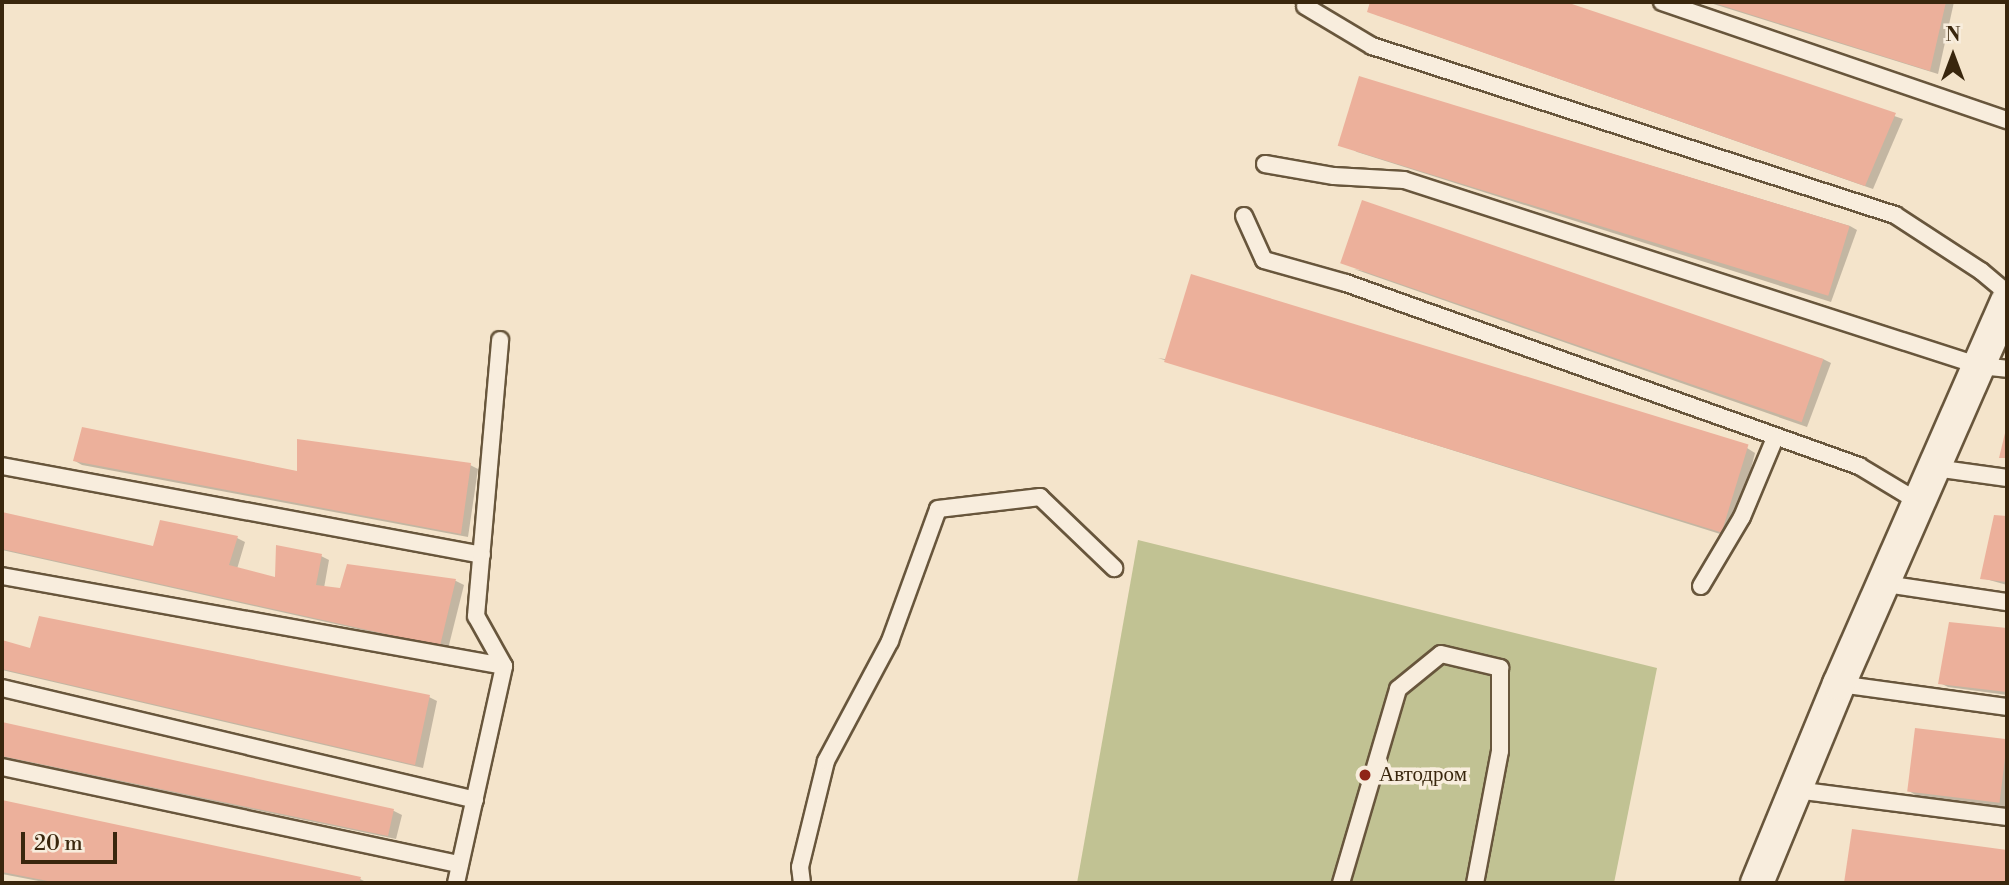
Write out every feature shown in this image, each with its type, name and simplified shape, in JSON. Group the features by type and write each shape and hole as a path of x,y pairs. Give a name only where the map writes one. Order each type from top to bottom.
{"street":[{"path":"1757,883 1839,684 1886,584 1919,502 1935,468 1994,367 2007,302"}],"lane":[{"path":"1662,2 2007,120"},
{"path":"1305,6 1372,46 1895,215 1981,271 2007,293"},
{"path":"1265,164 1334,176 1404,180 1994,367"},
{"path":"1244,216 1264,260 1346,283 1858,466 1919,502"},
{"path":"456,883 504,666 476,616 500,340"},
{"path":"1701,586 1742,517 1775,438"},
{"path":"2,466 482,555"},
{"path":"1935,468 2007,478"},
{"path":"802,883 800,867 826,761 890,641 938,509 1040,497 1114,568"},
{"path":"2,576 504,666"},
{"path":"1886,584 2007,602"},
{"path":"1341,883 1398,689 1441,654 1500,668 1500,751 1475,883"},
{"path":"1839,684 2007,707"},
{"path":"2,688 474,800"},
{"path":"2,767 460,864"},
{"path":"1796,790 2007,817"}],"green space":[{"name":"Автодром","path":"1138,540 1657,668 1614,883 1077,883"}],"building":[{"path":"1370,2 1566,2 1896,113 1865,186 1367,12"},
{"path":"1711,2 1946,2 1930,71"},
{"path":"1359,76 1850,226 1828,296 1338,146"},
{"path":"1362,200 1823,359 1802,422 1340,263"},
{"path":"1191,274 1749,444 1722,532 1164,362"},
{"path":"82,427 297,471 297,439 471,463 461,534 73,461"},
{"path":"2006,429 2007,458 1999,458"},
{"path":"2,512 153,546 160,520 238,536 229,565 275,577 276,545 322,554 316,585 340,588 347,564 456,579 440,646 2,549"},
{"path":"1994,515 2007,516 2007,582 1980,579"},
{"path":"39,616 430,695 415,765 2,669 2,640 30,648"},
{"path":"1949,622 2007,628 2007,692 1938,684"},
{"path":"2,722 394,809 388,836 2,756"},
{"path":"1915,728 2007,739 2000,803 1907,792"},
{"path":"2,800 361,877 359,883 58,883 2,872"},
{"path":"1852,829 2007,850 2007,883 1844,883"}],"place":[{"name":"Автодром","path":"1365,775"}]}
